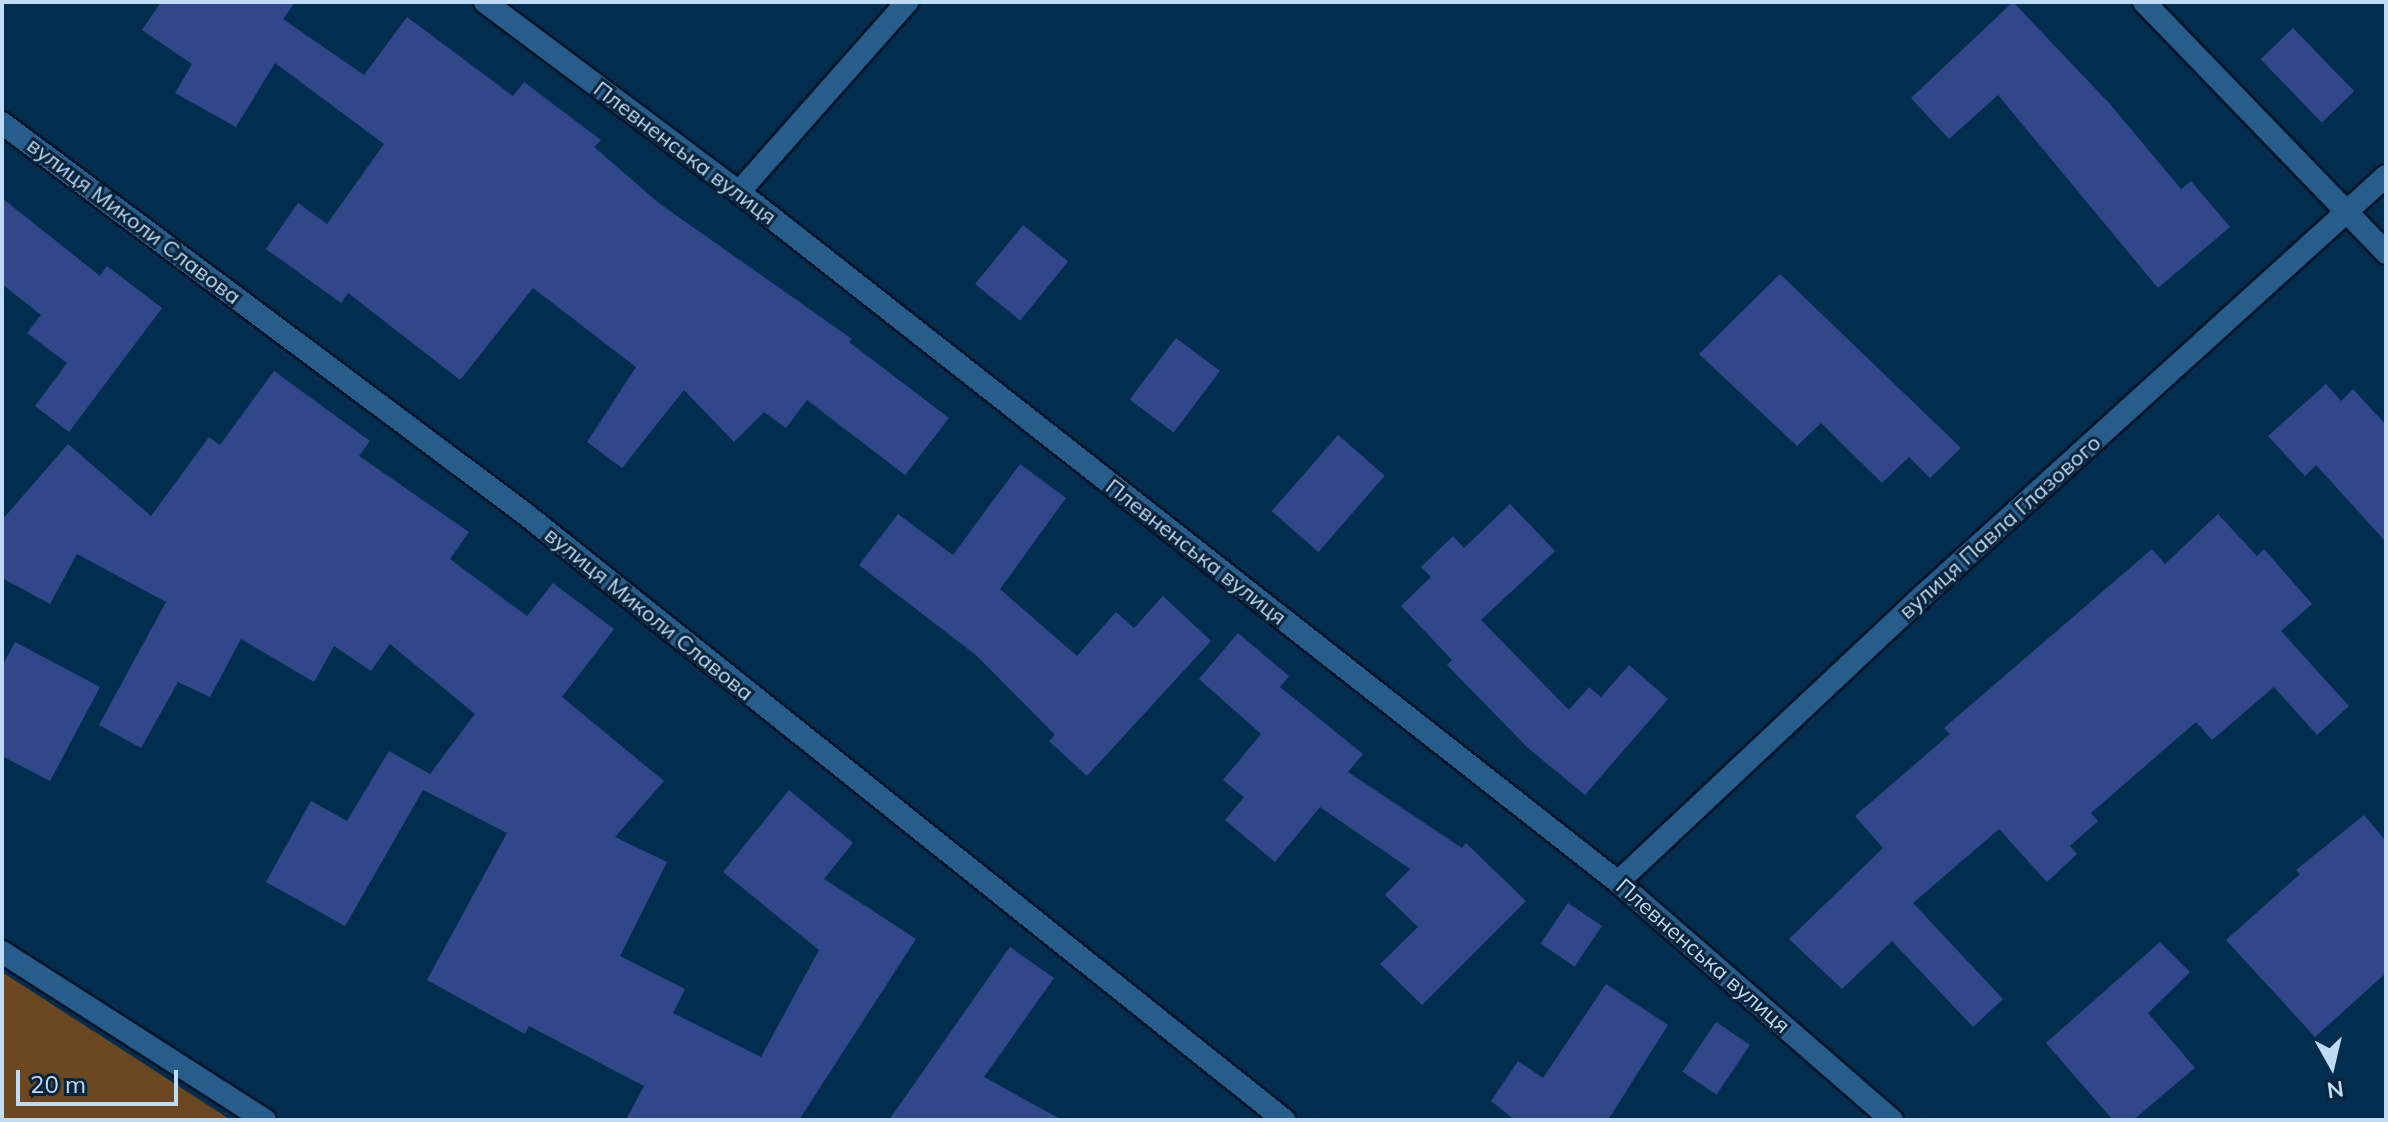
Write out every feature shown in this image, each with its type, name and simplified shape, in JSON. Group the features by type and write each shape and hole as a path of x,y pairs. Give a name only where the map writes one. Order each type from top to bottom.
{"street":[{"name":"Плевненська вулиця","path":"485,2 739,192 1618,882 1892,1120"},
{"path":"739,192 907,2"},
{"path":"2144,2 2386,253"},
{"name":"вулиця Миколи Славова","path":"2,123 524,513 1284,1120"},
{"name":"вулиця Павла Глазового","path":"1618,882 1926,593 2386,176"},
{"path":"2,952 265,1120"}],"shaded area":[{"path":"2,972 231,1120 2,1120"}],"building":[{"path":"161,2 295,2 283,19 364,75 407,17 513,96 524,82 601,140 594,147 660,204 852,339 849,342 949,418 905,475 807,400 786,428 764,412 734,442 684,390 622,468 587,442 636,367 533,288 460,380 348,293 341,303 266,249 298,203 327,224 384,144 275,63 236,127 175,93 192,64 142,30"},
{"path":"2013,2 2109,103 2181,189 2191,181 2230,227 2158,288 1998,95 1949,139 1911,98"},
{"path":"2293,28 2354,91 2322,123 2261,59"},
{"path":"2,198 100,276 107,266 162,308 69,432 35,406 67,363 27,333 41,315 2,284"},
{"path":"1023,225 1068,262 1020,321 975,284"},
{"path":"1780,274 1961,448 1930,478 1909,457 1882,483 1821,423 1797,446 1699,354"},
{"path":"1176,338 1220,371 1174,433 1130,399"},
{"path":"274,371 370,441 359,456 469,532 450,559 527,616 553,583 614,629 562,697 664,781 615,837 667,862 620,956 685,989 673,1013 761,1057 819,950 723,872 789,790 853,843 824,879 916,939 799,1120 626,1120 644,1086 529,1026 525,1034 427,980 507,833 423,790 345,926 266,882 311,801 347,821 389,751 430,774 475,714 390,644 371,671 334,646 314,682 241,639 210,697 178,682 141,748 99,725 166,602 77,554 50,604 2,578 2,520 68,444 151,516 209,437 220,445"},
{"path":"2326,384 2341,401 2353,389 2386,425 2386,542 2316,465 2305,476 2268,436"},
{"path":"1338,435 1385,476 1319,552 1272,511"},
{"path":"1020,464 1066,498 1000,589 1077,656 1116,612 1134,628 1163,596 1211,641 1087,776 1049,741 1055,735 977,656 859,565 898,514 953,555"},
{"path":"1510,504 1555,551 1481,620 1569,710 1589,687 1601,697 1629,665 1668,699 1585,795 1528,748 1447,665 1452,660 1401,606 1431,577 1421,567 1453,536 1464,548"},
{"path":"2218,514 2257,556 2264,549 2312,604 2281,631 2349,706 2317,735 2274,687 2212,740 2196,722 2091,813 2098,821 2070,846 2077,854 2047,882 1999,829 1913,903 2003,999 1973,1027 1892,941 1842,989 1789,939 1883,848 1855,816 1950,734 1944,728 2152,549 2165,564"},
{"path":"1238,633 1289,676 1280,687 1363,754 1348,772 1462,848 1466,843 1526,901 1422,1005 1380,964 1418,927 1385,895 1410,869 1320,807 1275,862 1225,820 1244,797 1223,780 1261,734 1199,679"},
{"path":"15,642 100,687 50,781 2,756 2,666"},
{"path":"2364,815 2386,841 2386,973 2315,1037 2226,940 2300,874 2296,870"},
{"path":"1568,903 1602,926 1575,967 1541,944"},
{"path":"2160,942 2190,972 2148,1013 2195,1068 2133,1120 2113,1120 2046,1043"},
{"path":"1010,947 1054,978 984,1077 1062,1120 889,1120"},
{"path":"1606,984 1668,1025 1608,1120 1515,1120 1491,1101 1518,1061 1543,1078"},
{"path":"1716,1022 1750,1045 1716,1095 1682,1072"}]}
